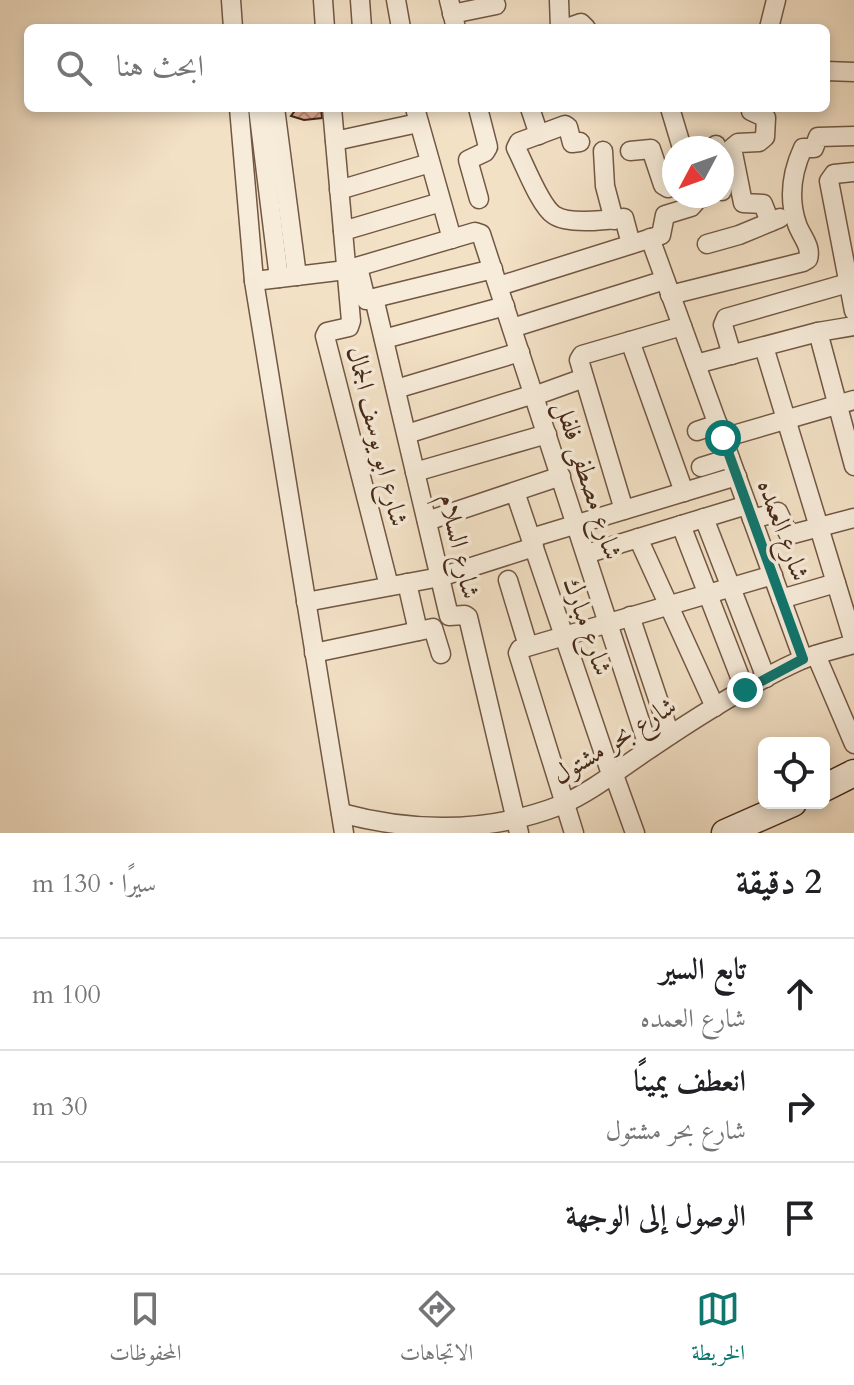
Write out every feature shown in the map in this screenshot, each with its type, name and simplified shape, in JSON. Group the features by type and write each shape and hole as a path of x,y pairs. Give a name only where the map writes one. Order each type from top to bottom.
{"main road":[{"path":"830,785 854,773"},
{"path":"725,833 779,809"}],"street":[{"path":"231,0 233,24"},
{"path":"323,0 325,24"},
{"path":"360,0 362,24"},
{"path":"396,0 400,24"},
{"path":"559,0 560,24"},
{"path":"770,24 776,0"},
{"path":"453,14 496,5"},
{"path":"830,71 854,72"},
{"path":"239,112 254,281 344,833"},
{"path":"259,112 288,277"},
{"path":"275,112 288,277"},
{"path":"332,112 343,231 352,268"},
{"path":"479,112 488,147 485,152 468,160 479,199"},
{"path":"531,112 539,135"},
{"path":"671,112 678,136"},
{"path":"734,146 759,142 765,137 766,118 753,112"},
{"path":"254,281 352,268 452,239 417,116 335,141"},
{"path":"580,142 572,143 566,125 519,142 516,148 549,211 560,218 587,222 614,220 605,186 603,151"},
{"path":"512,328 668,287 803,262 810,253 793,211 791,190 794,169 803,148 814,148 819,137 854,136"},
{"path":"630,151 651,149 662,182"},
{"path":"339,190 430,163"},
{"path":"854,172 829,177 845,217 854,311"},
{"path":"734,196 743,203 763,204 770,222"},
{"path":"343,231 441,202"},
{"path":"374,298 496,277 640,241 663,233 662,219 665,215 688,208"},
{"path":"707,244 793,211"},
{"name":"شارع العمده","path":"614,220 626,220 668,287 781,599 854,744"},
{"name":"شارع مصطفى فلفل","path":"452,239 475,232 483,237 649,749"},
{"name":"شارع السلام","path":"352,268 365,299 374,298 449,616 468,617 516,827"},
{"name":"شارع ابو يوسف الجمال","path":"352,268 350,324 346,328 327,332 325,336 398,584"},
{"path":"732,355 723,325 726,318 851,287"},
{"path":"384,339 505,306"},
{"path":"624,510 579,360 582,355 682,326"},
{"path":"696,364 818,332 854,326"},
{"path":"818,332 846,402 854,466"},
{"path":"630,341 684,492"},
{"path":"764,347 854,643"},
{"path":"396,389 520,352"},
{"path":"407,434 584,378"},
{"path":"697,431 720,431 846,402"},
{"path":"415,472 547,434"},
{"path":"701,467 733,467"},
{"path":"306,602 440,577 577,525 684,492 733,467"},
{"path":"427,521 561,476"},
{"name":"شارع مبارك","path":"515,492 635,833"},
{"path":"586,554 704,518 778,512 789,535 854,518"},
{"path":"704,518 766,678"},
{"path":"681,525 745,690"},
{"path":"638,538 715,707"},
{"path":"574,833 518,653 525,646 773,575"},
{"path":"508,580 525,646"},
{"path":"781,599 836,583"},
{"path":"398,584 418,631"},
{"path":"630,616 670,735"},
{"path":"314,653 434,629 441,654"},
{"name":"شارع بحر مشتول","path":"341,813 414,829 489,830 516,827 565,804 613,776 670,735 766,678 810,657 854,643"}],"building":[{"path":"294,112 321,112 322,118 304,120 291,116"}],"route":[{"path":"723,438 803,659 745,690"}]}
